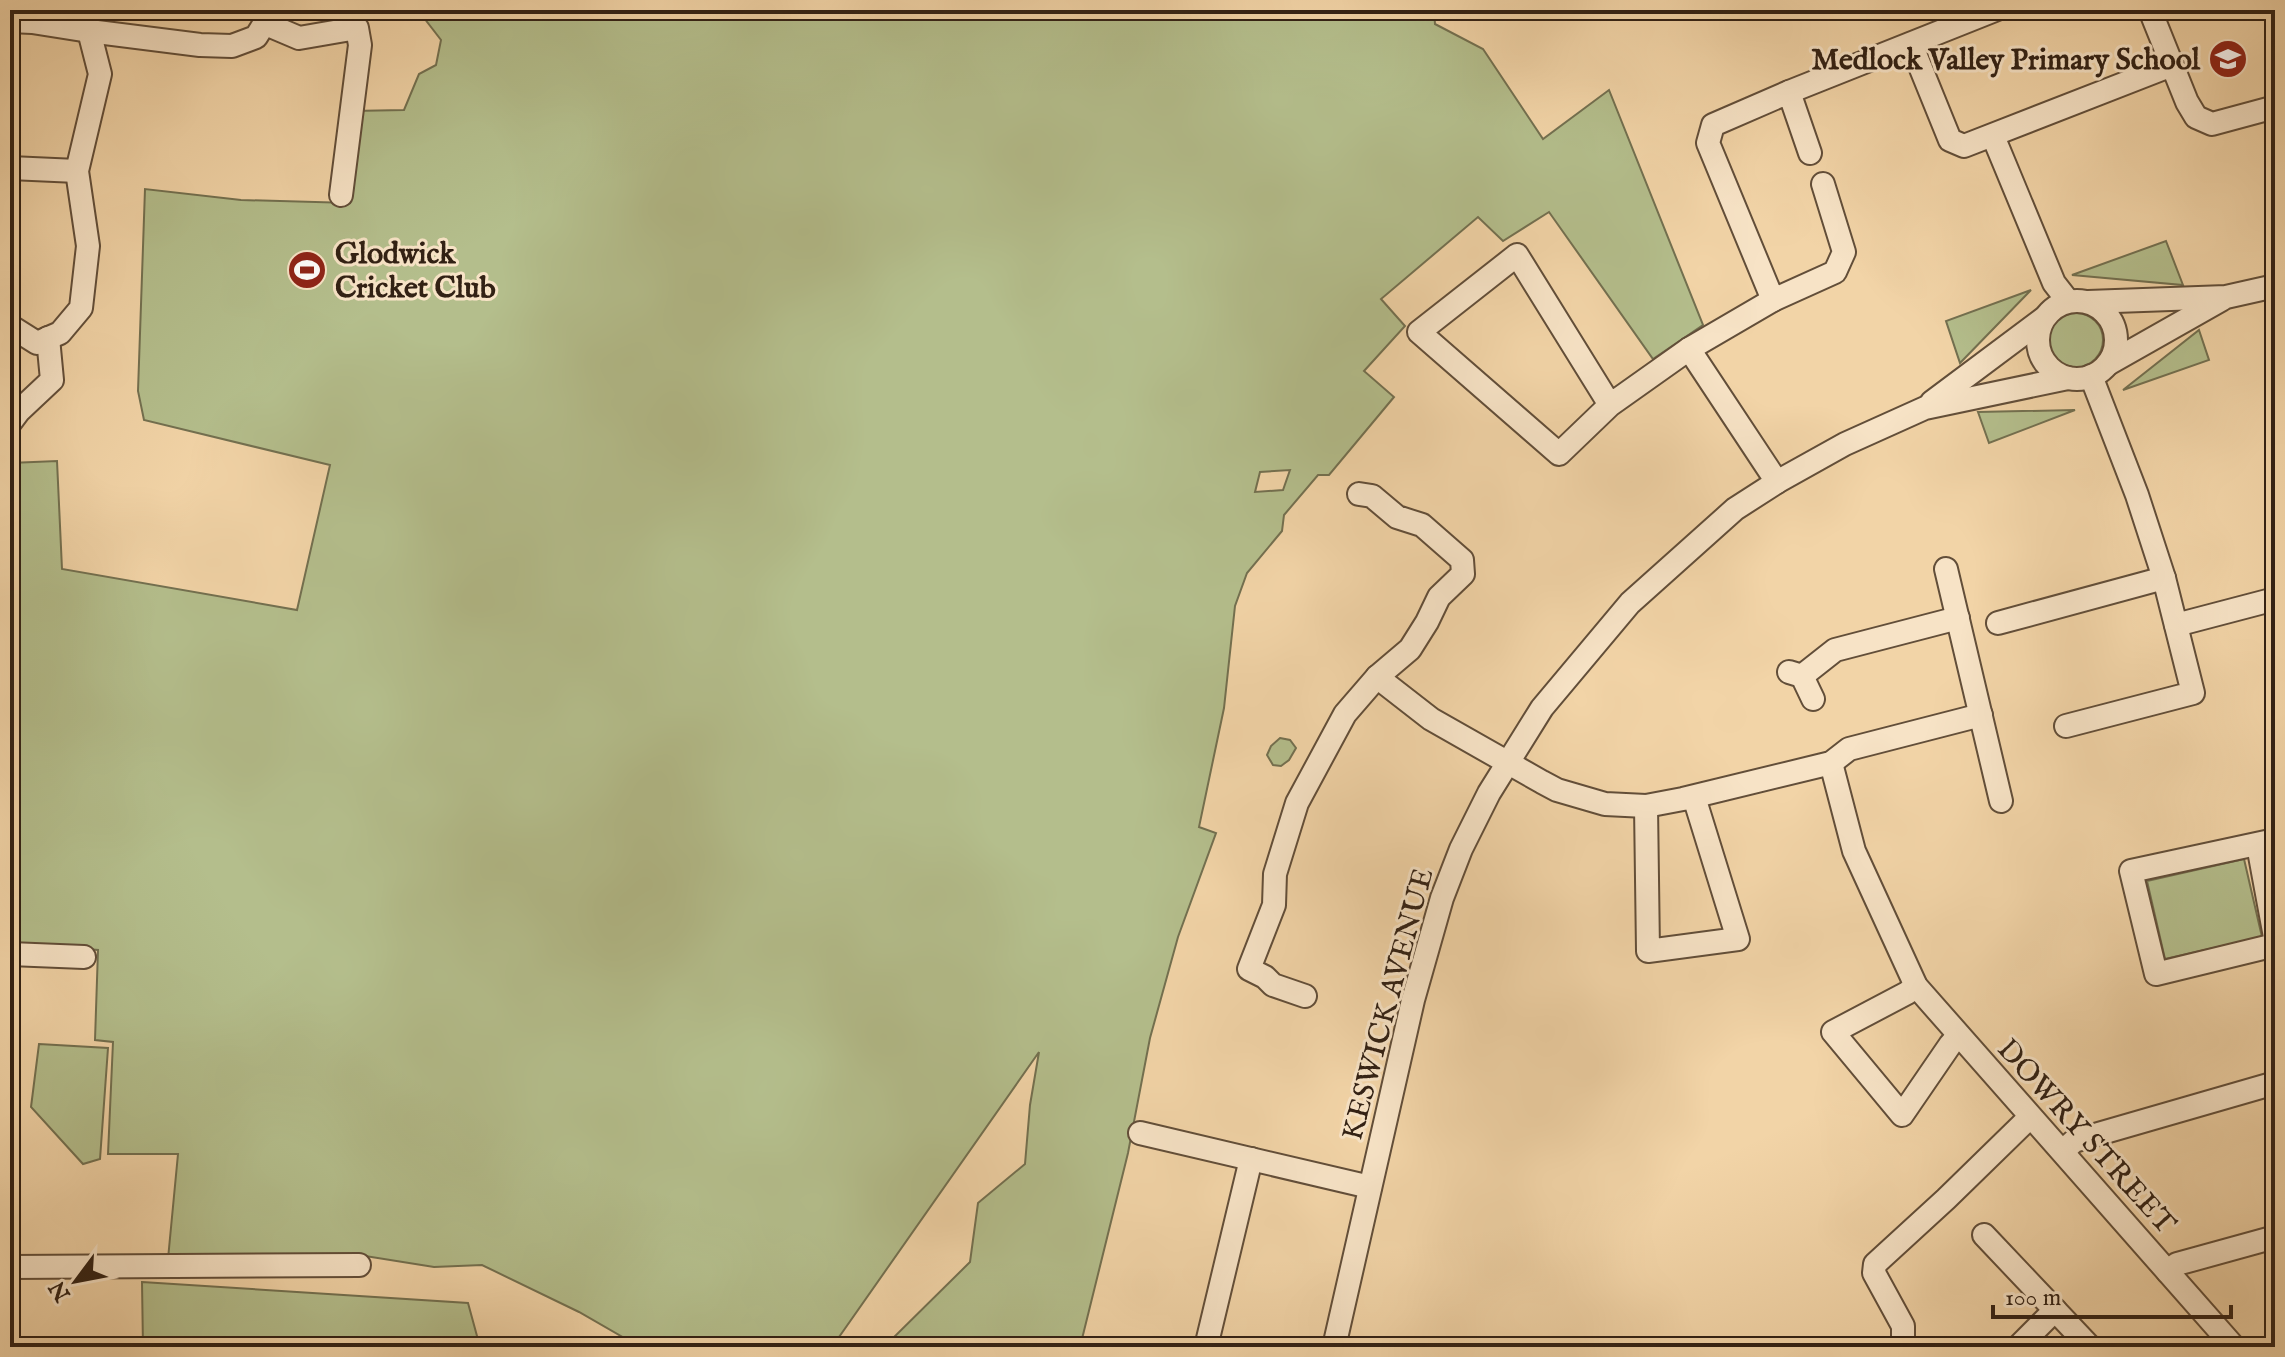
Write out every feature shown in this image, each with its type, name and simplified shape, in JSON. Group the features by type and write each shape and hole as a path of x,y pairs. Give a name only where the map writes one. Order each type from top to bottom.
{"street":[{"path":"1773,300 1708,143 1713,125 1995,10"},
{"path":"2150,10 2196,117 2212,124 2275,107"},
{"path":"25,17 89,31 200,45 232,46 256,37 270,17 299,38 357,28 360,45 341,195"},
{"path":"10,326 42,341 60,333 81,308 88,246 77,171 100,74 89,31"},
{"path":"1911,44 1950,140 1964,146 2172,65"},
{"path":"1789,92 1810,153"},
{"path":"1993,136 2054,283 2078,302 2100,307 2109,316 2116,340 2114,353 2099,370"},
{"path":"10,168 77,171"},
{"path":"1610,405 1517,255 1419,332 1559,454 1610,405 1689,349 1773,300 1835,272 1844,252 1823,184"},
{"path":"1925,408 2058,305 2226,297 2275,286"},
{"path":"1925,408 2099,370 2226,297"},
{"path":"2043,319 2038,343 2041,355 2047,365 2068,378"},
{"path":"10,423 52,380 42,341"},
{"path":"1689,349 1777,482"},
{"path":"2066,726 2193,693 2164,578 2099,370"},
{"name":"KESWICK AVENUE","path":"1334,1347 1413,1000 1434,923 1461,849 1507,762 1542,708 1630,603 1735,509 1845,444 1925,408"},
{"path":"1305,996 1273,985 1249,969 1274,905 1275,874 1297,803 1345,714 1377,677 1410,649 1439,597 1463,574 1462,560 1422,525 1397,517 1372,496 1359,494"},
{"path":"1946,569 2001,801"},
{"path":"1998,623 2164,578"},
{"path":"2176,625 2275,599"},
{"path":"1813,699 1795,674 1835,650 1958,618"},
{"path":"1377,677 1431,719 1557,790 1605,804 1646,806 1694,797 1831,763 1849,749 1981,715"},
{"name":"DOWRY STREET","path":"1831,763 1854,851 1916,986 2234,1347"},
{"path":"1646,806 1648,951 1738,939 1694,797"},
{"path":"2275,937 2266,842 2131,871 2156,974 2275,945"},
{"path":"10,954 84,957"},
{"name":"DOWRY STREET","path":"1916,986 1833,1032 1902,1115 1958,1036"},
{"path":"2063,1151 2074,1141 2275,1083"},
{"path":"1903,1347 1903,1326 1877,1280 1875,1264 2030,1117"},
{"path":"1140,1133 1370,1187"},
{"path":"1206,1347 1251,1159"},
{"path":"1984,1235 2090,1347"},
{"path":"2168,1272 2177,1264 2275,1237"},
{"path":"10,1267 359,1265"},
{"path":"2018,1347 2055,1310"}],"green space":[{"path":"366,10 1434,10 1435,24 1483,49 1543,139 1609,90 1703,325 1653,359 1549,212 1503,241 1478,217 1381,299 1405,326 1364,371 1394,397 1329,475 1318,475 1284,515 1282,531 1247,573 1235,606 1224,708 1199,827 1216,833 1178,937 1150,1038 1128,1153 1080,1347 884,1347 970,1262 978,1203 1025,1164 1039,1052 832,1347 640,1347 579,1312 482,1265 434,1267 359,1255 168,1259 178,1154 108,1154 113,1042 95,1040 98,950 10,943 10,463 57,461 62,569 297,610 330,465 144,420 138,391 145,189 241,200 350,203 352,111 404,110 419,74 436,65 441,40 424,18 367,18","holes":["1290,470 1283,490 1255,492 1260,472"]},
{"path":"2166,241 2183,285 2072,275"},
{"path":"2031,290 1960,363 1946,321"},
{"path":"2076,313 2095,321 2103,340 2095,359 2076,367 2057,359 2049,340 2057,321"},
{"path":"2199,330 2209,360 2123,390"},
{"path":"2075,410 1989,443 1978,412"},
{"path":"1280,738 1290,740 1296,748 1281,766 1273,765 1267,755"},
{"path":"2244,859 2262,937 2165,959 2147,881"},
{"path":"39,1044 108,1048 100,1159 83,1164 31,1107"},
{"path":"142,1282 468,1303 480,1347 143,1347"}],"place":[{"name":"Medlock Valley Primary School","path":"2228,59"},
{"name":"Glodwick Cricket Club","path":"307,270"}]}
